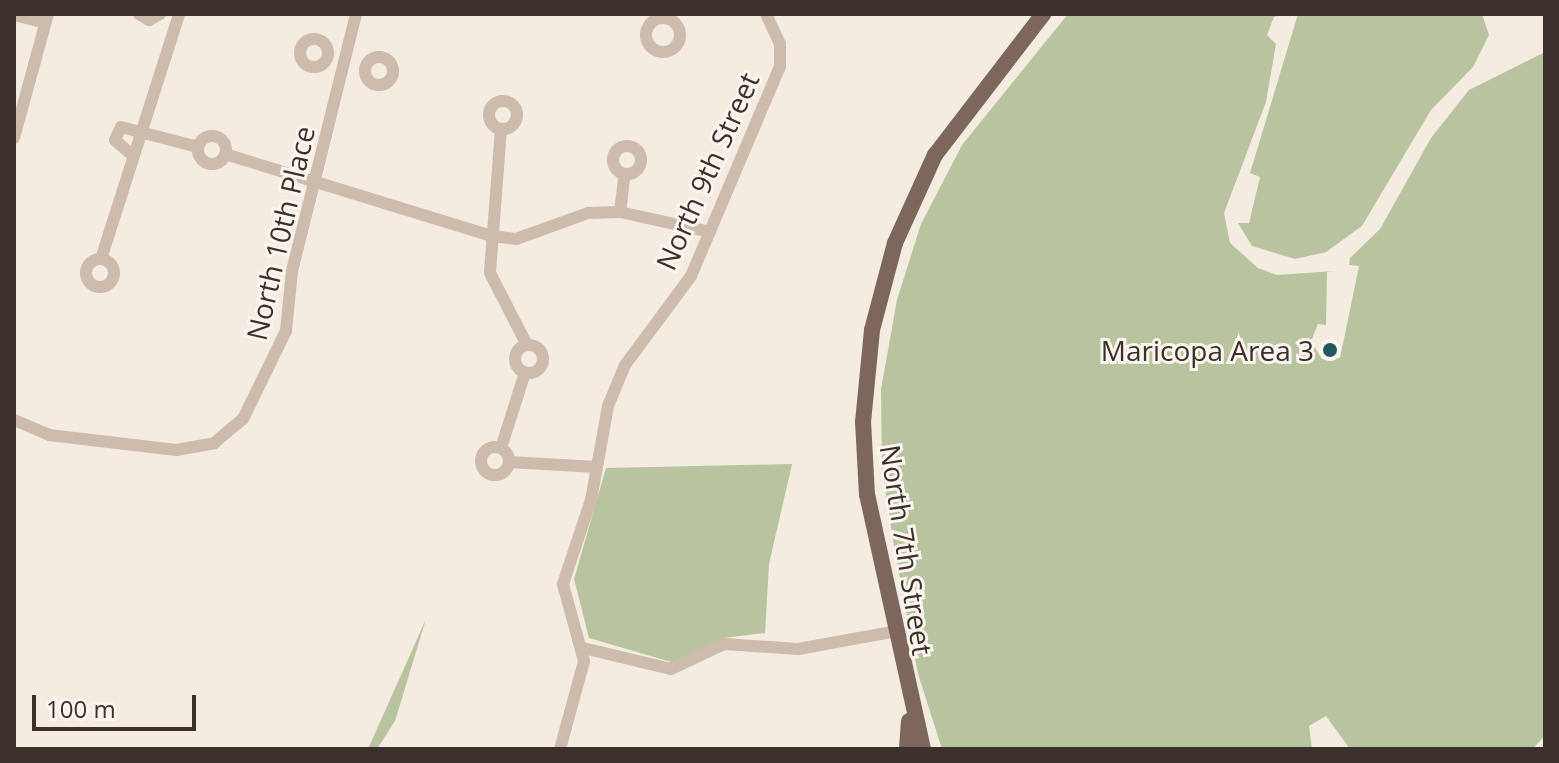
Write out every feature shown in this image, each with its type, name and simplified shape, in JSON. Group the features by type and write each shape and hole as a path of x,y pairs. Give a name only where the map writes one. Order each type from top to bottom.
{"main road":[{"name":"North 7th Street","path":"923,749 909,711 892,632 863,442 880,293 935,155 1043,14"},
{"name":"North 7th Street","path":"907,749 909,711"}],"street":[{"path":"139,14 149,20 160,14"},
{"path":"101,259 131,154 179,14"},
{"name":"North 10th Place","path":"14,420 49,435 176,450 214,443 243,419 276,360 312,184 356,14"},
{"name":"North 9th Street","path":"583,648 563,584 596,467 615,384 691,276 780,66 780,44 766,14"},
{"path":"14,15 46,19 14,138"},
{"path":"328,56 365,67"},
{"path":"131,154 119,147 116,132 139,129 198,147 209,164 225,154"},
{"path":"501,129 490,273 527,345 543,358 538,370 525,373"},
{"path":"198,147 213,136 225,154 312,184 492,236 516,239 588,213 620,212 710,232"},
{"path":"620,212 625,174"},
{"path":"525,373 515,358 527,345"},
{"path":"509,462 501,448 525,373"},
{"path":"501,448 484,453 482,466 497,475 509,462"},
{"path":"509,462 596,467"},
{"path":"560,749 583,648 671,669 724,644 798,649 892,632"}],"green space":[{"path":"1068,14 1285,14 1274,17 1267,35 1276,44 1266,102 1224,213 1230,243 1258,268 1277,275 1335,271 1327,272 1326,325 1318,324 1311,341 1322,359 1340,358 1359,266 1349,265 1350,258 1380,229 1431,138 1469,90 1545,52 1545,735 1533,749 1350,749 1326,716 1309,726 1312,749 942,749 918,674 895,552 882,470 881,389 897,300 921,224 962,145"},
{"path":"1298,14 1482,14 1489,35 1473,67 1431,110 1362,226 1326,252 1295,259 1252,246 1238,223 1249,223 1260,177 1250,173"},
{"path":"792,464 769,564 765,633 724,638 678,664 589,638 574,579 606,468"},
{"path":"426,619 395,721 377,749 368,749"}],"place":[{"name":"Maricopa Area 3","path":"1330,350"}]}
